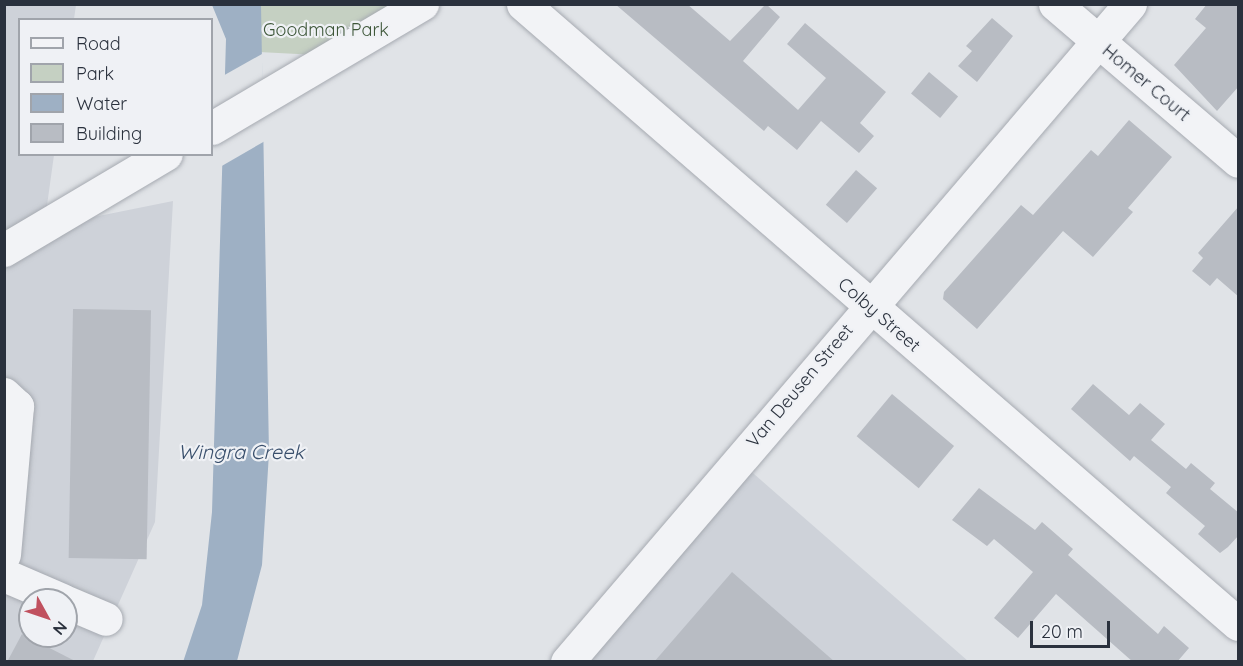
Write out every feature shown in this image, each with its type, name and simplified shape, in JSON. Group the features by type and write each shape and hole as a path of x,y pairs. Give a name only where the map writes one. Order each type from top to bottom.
{"street":[{"path":"213,127 422,4"},
{"name":"Colby Street","path":"523,4 869,306 1239,624"},
{"name":"Homer Court","path":"1055,4 1239,161"},
{"name":"Van Deusen Street","path":"567,662 869,306 1130,4"},
{"path":"4,250 164,156"},
{"path":"4,394 17,406 4,554"},
{"path":"4,575 34,588"},
{"path":"78,607 106,619"}],"shaded area":[{"path":"4,5 76,5 74,18 18,18 18,156 54,156 44,227 173,201 155,522 93,661 5,661"},
{"path":"738,460 968,661 567,662"}],"green space":[{"name":"Goodman Park","path":"261,5 422,5 336,56 259,52"}],"water":[{"name":"Wingra Creek","path":"212,5 261,5 269,453 262,565 237,661 183,662 202,605 212,512 226,39"}],"pier":[{"path":"262,54 265,141 220,167 221,77"}],"building":[{"path":"615,4 687,4 730,41 766,4 780,17 743,61 798,110 826,78 787,44 805,23 886,92 860,123 874,136 859,153 821,121 797,150 768,126 764,131"},
{"path":"1207,4 1239,4 1239,86 1217,111 1174,65 1206,28 1195,19"},
{"path":"992,18 1013,36 977,82 958,66 972,51 966,46"},
{"path":"929,72 958,96 940,118 911,93"},
{"path":"1129,120 1172,157 1128,208 1133,212 1093,257 1063,231 977,329 943,299 944,292 1021,205 1033,215 1091,150 1098,156"},
{"path":"856,170 877,188 847,223 826,205"},
{"path":"1239,206 1239,297 1217,278 1210,286 1192,271 1203,258 1198,253"},
{"path":"73,309 151,310 147,559 69,558"},
{"path":"1093,384 1129,415 1140,403 1165,424 1151,440 1186,469 1191,463 1215,483 1210,489 1239,513 1239,535 1228,547 1220,553 1198,534 1205,526 1166,493 1171,487 1134,456 1130,461 1071,409"},
{"path":"892,394 954,446 919,488 857,436"},
{"path":"979,488 1035,530 1042,522 1073,549 1068,555 1158,634 1164,626 1189,648 1177,662 1133,662 1056,594 1018,638 994,618 1033,572 994,539 987,546 952,520"},
{"path":"732,572 835,662 654,662"},
{"path":"18,641 18,648 50,648 77,662 7,662"}]}
